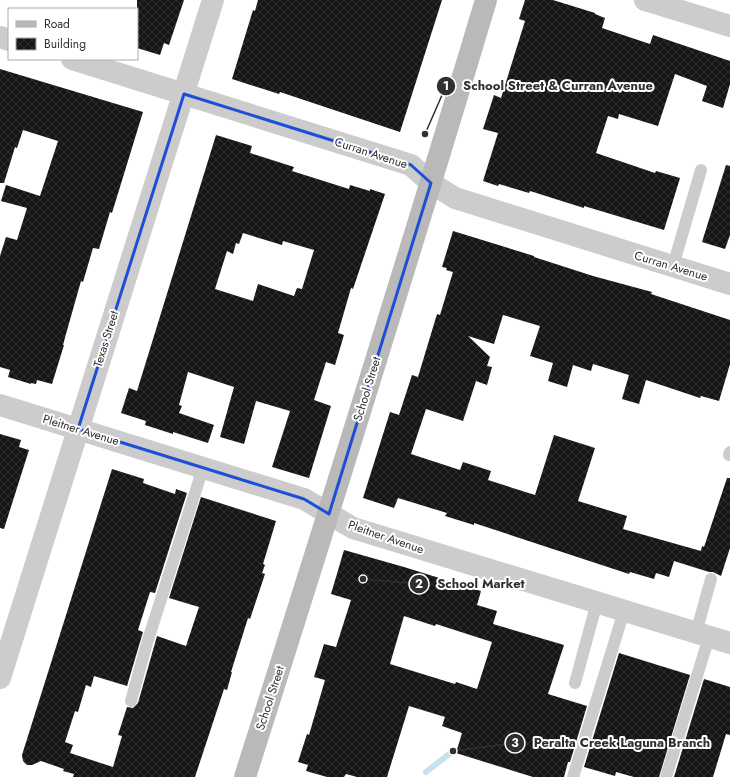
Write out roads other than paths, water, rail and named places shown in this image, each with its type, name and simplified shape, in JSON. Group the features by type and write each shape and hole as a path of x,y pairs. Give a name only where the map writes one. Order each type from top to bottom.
{"street":[{"name":"Texas Street","path":"0,678 213,0"},
{"name":"School Street","path":"245,777 329,514 486,0"},
{"path":"645,0 730,26"},
{"name":"Curran Avenue","path":"75,60 410,165 431,183 455,198 730,284"},
{"name":"Pleitner Avenue","path":"0,405 304,500 353,528 730,643"}],"lane":[{"path":"673,266 701,170"},
{"path":"131,701 147,643 203,468"},
{"path":"666,777 702,635 711,579"},
{"path":"575,683 597,602"},
{"path":"574,777 624,611"}],"waterway":[{"path":"426,772 453,751"}],"place":[{"name":"School Street & Curran Avenue","path":"425,134"},
{"name":"School Market","path":"363,579"},
{"name":"Peralta Creek Laguna Branch","path":"453,751"}]}
